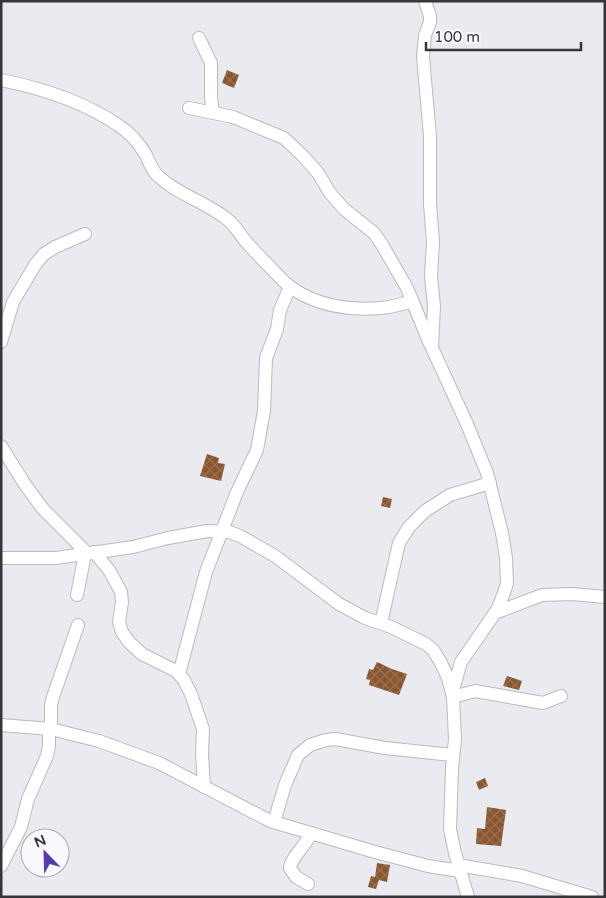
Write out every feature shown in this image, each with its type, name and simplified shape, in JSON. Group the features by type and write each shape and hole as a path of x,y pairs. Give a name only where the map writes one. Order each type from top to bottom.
{"street":[{"path":"425,1 430,16 430,22 425,35 423,58 430,136 430,204 433,242 431,276 434,306 432,348"},
{"path":"199,38 212,63 211,98 213,113"},
{"path":"1,80 70,100 117,125 128,133 157,174 187,197 228,219 248,244 290,287 316,300 348,308 383,308 402,305 412,301"},
{"path":"189,108 233,117 284,138 318,173 330,193 344,209 374,233 395,267 412,301 426,338 467,424 490,483 506,558 507,583 504,593 494,613 461,662 453,695"},
{"path":"1,342 13,302 35,265 44,254 55,247 84,234"},
{"path":"179,674 206,572 261,438 266,358 277,328 280,310 290,287"},
{"path":"1,446 43,509 109,570 121,592 122,602 119,622 122,632 129,642 142,654 179,674 191,694 203,729 204,787"},
{"path":"381,623 399,543 409,527 425,511 450,495 490,483"},
{"path":"1,558 36,559 89,553 133,547 207,531 229,532 249,540 275,556 339,604 364,618 381,623 418,639 433,650 448,678 453,695 455,738 452,755 450,829 468,897"},
{"path":"77,595 89,553"},
{"path":"494,613 542,595 572,594 605,597"},
{"path":"1,866 21,827 28,799 47,756 51,705 78,625"},
{"path":"453,695 475,691 543,703 561,696"},
{"path":"1,725 50,729 99,741 159,763 274,822 375,852 428,866 522,876 587,896"},
{"path":"274,822 285,785 298,755 317,742 335,739 385,748 452,755"},
{"path":"308,884 296,877 290,868 294,858 303,848 311,833"}],"building":[{"path":"227,70 239,75 234,88 222,83"},
{"path":"207,454 219,458 218,463 225,464 221,481 200,476"},
{"path":"383,497 392,499 390,508 381,506"},
{"path":"377,662 407,674 399,695 369,685 370,680 366,679 369,669 373,670"},
{"path":"507,676 522,681 519,690 503,686"},
{"path":"485,778 488,786 479,790 476,782"},
{"path":"487,807 506,810 501,846 476,844 477,828 485,829"},
{"path":"377,863 390,865 387,882 379,880 376,889 368,887 371,876 375,877"}]}
